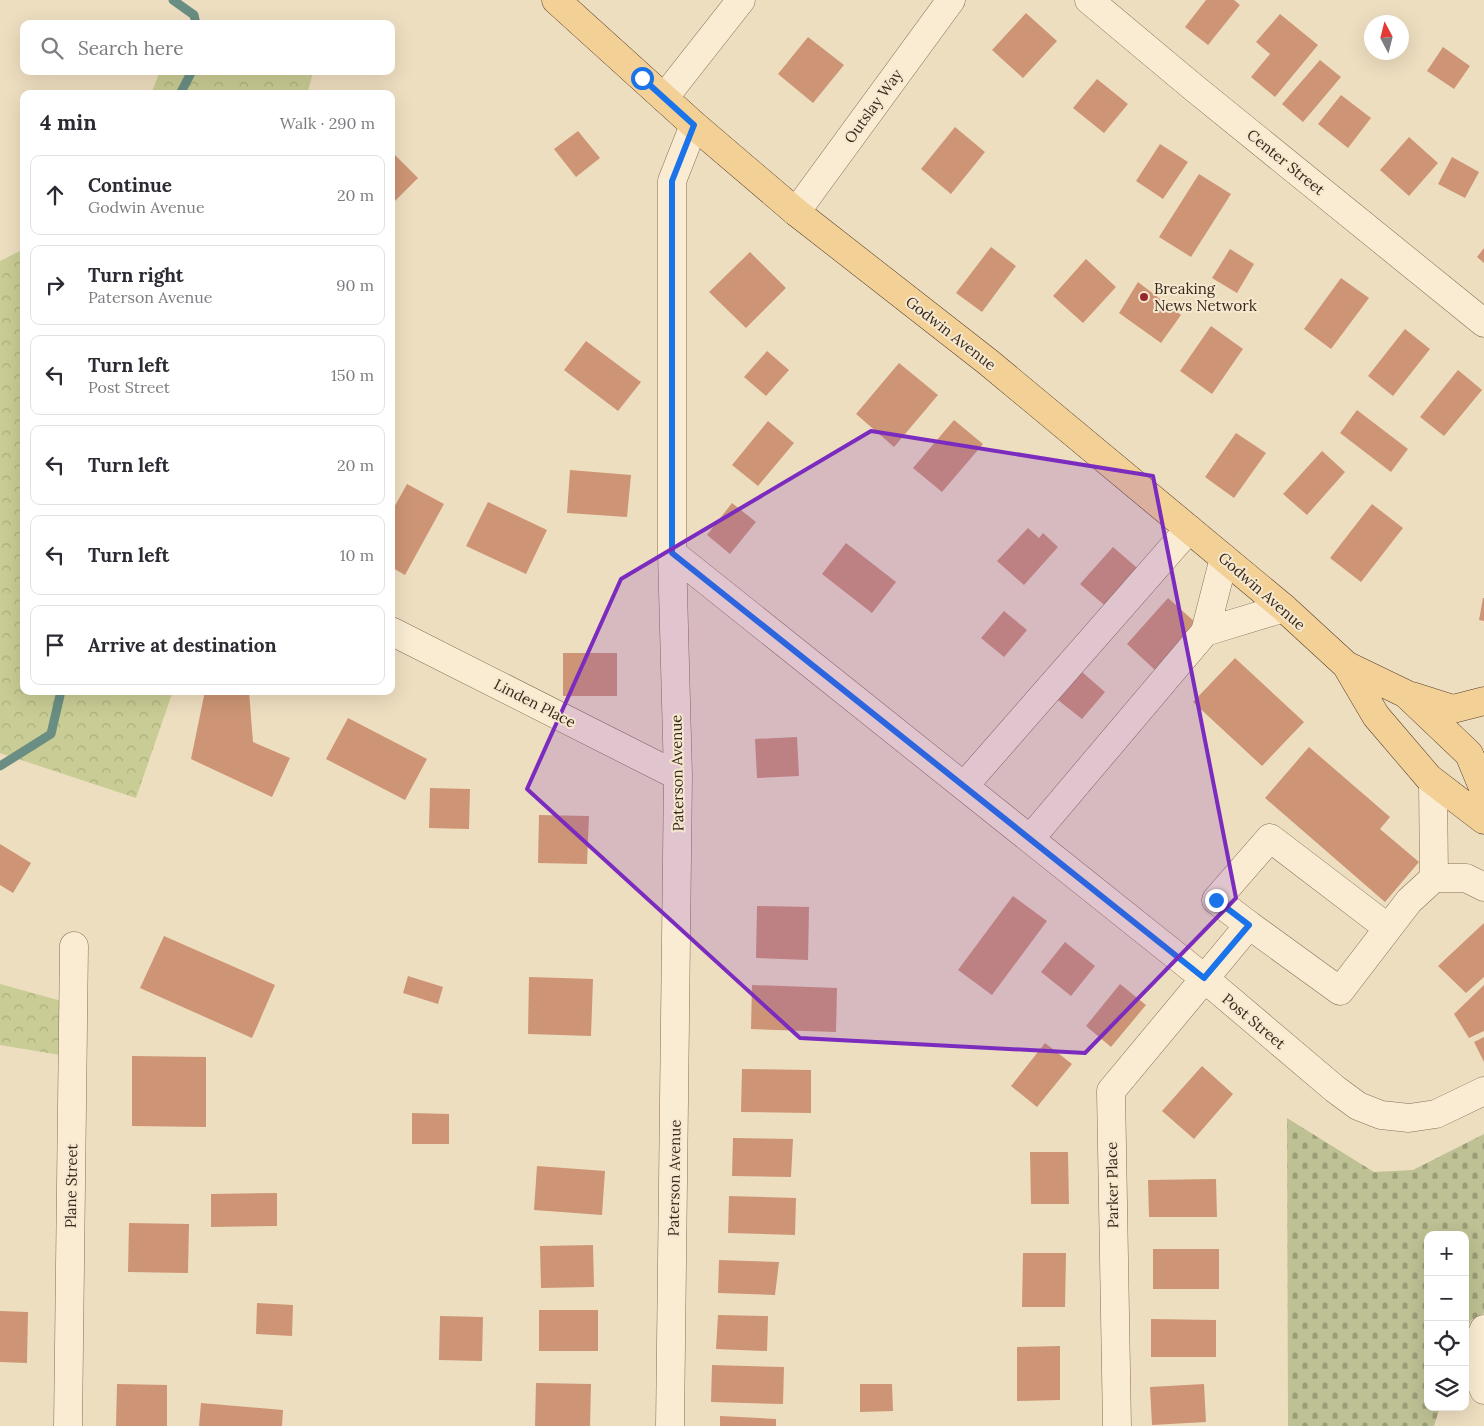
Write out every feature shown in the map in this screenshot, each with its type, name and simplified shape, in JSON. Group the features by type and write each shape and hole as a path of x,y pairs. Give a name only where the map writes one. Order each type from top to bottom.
{"main road":[{"name":"Godwin Avenue","path":"556,0 694,125 796,212 988,362 1284,608 1346,666 1376,716 1433,782 1484,820"},
{"name":"Godwin Avenue","path":"1346,666 1406,694 1469,754 1484,790"},
{"path":"1406,694 1453,709 1484,701"}],"street":[{"path":"664,98 741,0"},
{"name":"Outslay Way","path":"796,212 951,0"},
{"name":"Center Street","path":"1089,0 1201,94 1484,322"},
{"name":"Paterson Avenue","path":"670,1426 678,776 672,553 672,181 694,125"},
{"path":"964,786 1189,529"},
{"name":"Post Street","path":"672,553 1204,978 1335,1089 1358,1106 1381,1115 1409,1118 1436,1114 1484,1091"},
{"path":"1030,839 1205,632 1224,558"},
{"path":"1205,632 1284,608"},
{"name":"Linden Place","path":"395,633 678,776"},
{"path":"1433,782 1434,878"},
{"path":"1388,928 1270,838 1216,900 1340,991 1409,901 1434,878 1466,878 1484,887"},
{"name":"Parker Place","path":"1116,1426 1111,1091 1249,925"},
{"name":"Plane Street","path":"68,1426 74,946"},
{"path":"1484,1329 1471,1359 1484,1390"}],"highlighted area":[{"path":"871,431 1153,476 1236,898 1085,1053 800,1038 527,789 621,579"}],"green space":[{"path":"158,75 312,75 308,90 153,90"},
{"path":"20,251 20,695 172,695 136,798 0,753 0,261"},
{"path":"0,984 69,1003 66,1056 0,1045"},
{"path":"1287,1118 1374,1172 1413,1170 1484,1134 1484,1313 1471,1320 1469,1325 1469,1231 1424,1231 1424,1411 1439,1411 1434,1426 1288,1426"}],"building":[{"path":"1206,0 1234,0 1240,5 1208,45 1185,27"},
{"path":"1026,13 1057,41 1023,78 992,50"},
{"path":"1280,14 1318,45 1275,97 1251,77 1270,54 1256,42"},
{"path":"808,37 844,65 813,103 778,74"},
{"path":"1443,47 1470,66 1454,89 1427,71"},
{"path":"1320,60 1341,77 1303,122 1282,104"},
{"path":"1097,79 1128,104 1104,133 1073,108"},
{"path":"1341,95 1371,118 1348,148 1318,124"},
{"path":"955,127 985,152 951,194 921,169"},
{"path":"578,131 600,158 576,177 554,149"},
{"path":"1409,137 1438,163 1409,196 1380,170"},
{"path":"1160,144 1188,162 1163,199 1136,181"},
{"path":"395,155 418,178 395,201"},
{"path":"1452,157 1479,172 1465,198 1438,184"},
{"path":"1199,174 1231,194 1191,257 1159,237"},
{"path":"991,247 1016,266 982,312 956,293"},
{"path":"1484,248 1484,263 1477,257"},
{"path":"1230,249 1254,264 1237,293 1212,278"},
{"path":"750,252 786,288 746,328 709,292"},
{"path":"1086,259 1116,287 1083,323 1053,296"},
{"path":"1341,278 1369,298 1331,349 1304,329"},
{"name":"Breaking News Network","path":"1138,282 1181,315 1161,343 1119,313"},
{"path":"1211,326 1243,349 1212,394 1180,371"},
{"path":"1405,329 1430,349 1393,396 1368,376"},
{"path":"586,341 641,382 618,411 564,370"},
{"path":"767,351 789,370 766,396 744,377"},
{"path":"899,363 938,395 894,447 856,414"},
{"path":"1458,370 1482,390 1444,436 1420,417"},
{"path":"1357,410 1408,449 1391,472 1340,433"},
{"path":"954,420 983,444 942,492 913,468"},
{"path":"768,421 794,443 758,486 732,465"},
{"path":"1236,433 1266,453 1234,498 1205,477"},
{"path":"1322,451 1345,472 1307,515 1283,494"},
{"path":"570,470 631,475 627,517 567,513"},
{"path":"407,484 444,504 405,575 395,569 395,506"},
{"path":"488,502 547,530 526,574 466,546"},
{"path":"732,503 756,522 730,554 707,535"},
{"path":"1372,504 1403,528 1361,582 1330,558"},
{"path":"1028,528 1039,538 1043,533 1058,547 1024,585 997,561"},
{"path":"846,543 896,582 872,613 822,574"},
{"path":"1113,547 1143,573 1110,610 1080,584"},
{"path":"1168,598 1196,623 1155,670 1127,644"},
{"path":"1484,598 1484,621 1479,620"},
{"path":"1004,611 1027,630 1004,657 981,638"},
{"path":"563,653 617,653 617,696 563,696"},
{"path":"1235,658 1304,722 1262,766 1193,702"},
{"path":"1082,672 1105,692 1082,719 1058,700"},
{"path":"204,695 249,695 253,742 290,758 272,797 191,759"},
{"path":"348,718 427,759 405,800 326,759"},
{"path":"797,737 799,776 757,778 755,739"},
{"path":"1309,747 1390,817 1380,829 1419,862 1385,902 1265,798"},
{"path":"430,788 470,789 469,829 429,828"},
{"path":"539,815 589,816 587,864 538,863"},
{"path":"0,844 31,863 13,893 0,885"},
{"path":"1013,896 1047,921 992,995 958,970"},
{"path":"757,906 809,907 808,960 756,958"},
{"path":"1484,923 1484,977 1466,993 1438,966"},
{"path":"164,936 275,985 252,1038 140,988"},
{"path":"1065,942 1095,966 1071,996 1041,972"},
{"path":"408,976 443,987 438,1004 403,993"},
{"path":"529,977 593,979 591,1036 528,1034"},
{"path":"1120,984 1146,1005 1111,1047 1086,1026"},
{"path":"752,985 837,988 836,1032 751,1029"},
{"path":"1484,985 1484,1031 1469,1038 1454,1014"},
{"path":"1484,1037 1484,1062 1474,1042"},
{"path":"1045,1043 1072,1064 1037,1107 1011,1086"},
{"path":"132,1056 206,1057 206,1127 132,1126"},
{"path":"1202,1066 1233,1094 1194,1139 1162,1111"},
{"path":"742,1069 811,1070 811,1113 741,1112"},
{"path":"412,1113 449,1114 449,1144 412,1144"},
{"path":"733,1138 793,1139 791,1177 732,1176"},
{"path":"1030,1152 1068,1152 1069,1204 1031,1204"},
{"path":"537,1166 605,1171 602,1215 534,1210"},
{"path":"1216,1179 1217,1217 1149,1217 1148,1180"},
{"path":"277,1193 277,1226 211,1227 211,1194"},
{"path":"729,1196 796,1198 795,1235 728,1233"},
{"path":"129,1223 189,1224 188,1273 128,1272"},
{"path":"593,1245 594,1287 541,1288 540,1246"},
{"path":"1153,1249 1219,1249 1219,1289 1153,1289"},
{"path":"1023,1253 1066,1253 1065,1307 1022,1307"},
{"path":"719,1260 779,1262 775,1295 718,1293"},
{"path":"257,1303 293,1305 292,1336 256,1334"},
{"path":"539,1310 598,1310 598,1351 539,1351"},
{"path":"0,1311 28,1312 27,1363 0,1362"},
{"path":"718,1315 768,1316 767,1351 716,1349"},
{"path":"440,1316 483,1317 482,1361 439,1360"},
{"path":"1151,1319 1216,1320 1216,1357 1151,1357"},
{"path":"1060,1346 1060,1400 1017,1401 1017,1347"},
{"path":"712,1365 784,1367 783,1404 711,1402"},
{"path":"536,1383 591,1384 590,1426 535,1426"},
{"path":"117,1384 167,1385 167,1426 116,1426"},
{"path":"860,1384 892,1384 893,1411 860,1412"},
{"path":"1204,1384 1206,1422 1152,1425 1150,1387"},
{"path":"201,1403 283,1410 282,1426 199,1426"},
{"path":"720,1416 776,1419 776,1426 720,1426"}],"waterway":[{"path":"173,0 194,15 195,20"},
{"path":"182,90 190,75"},
{"path":"0,766 51,734 60,695"}],"place":[{"name":"Breaking News Network","path":"1144,297"}],"route":[{"path":"642,78 694,125 672,181 672,553 1204,978 1249,925 1216,900"}]}
